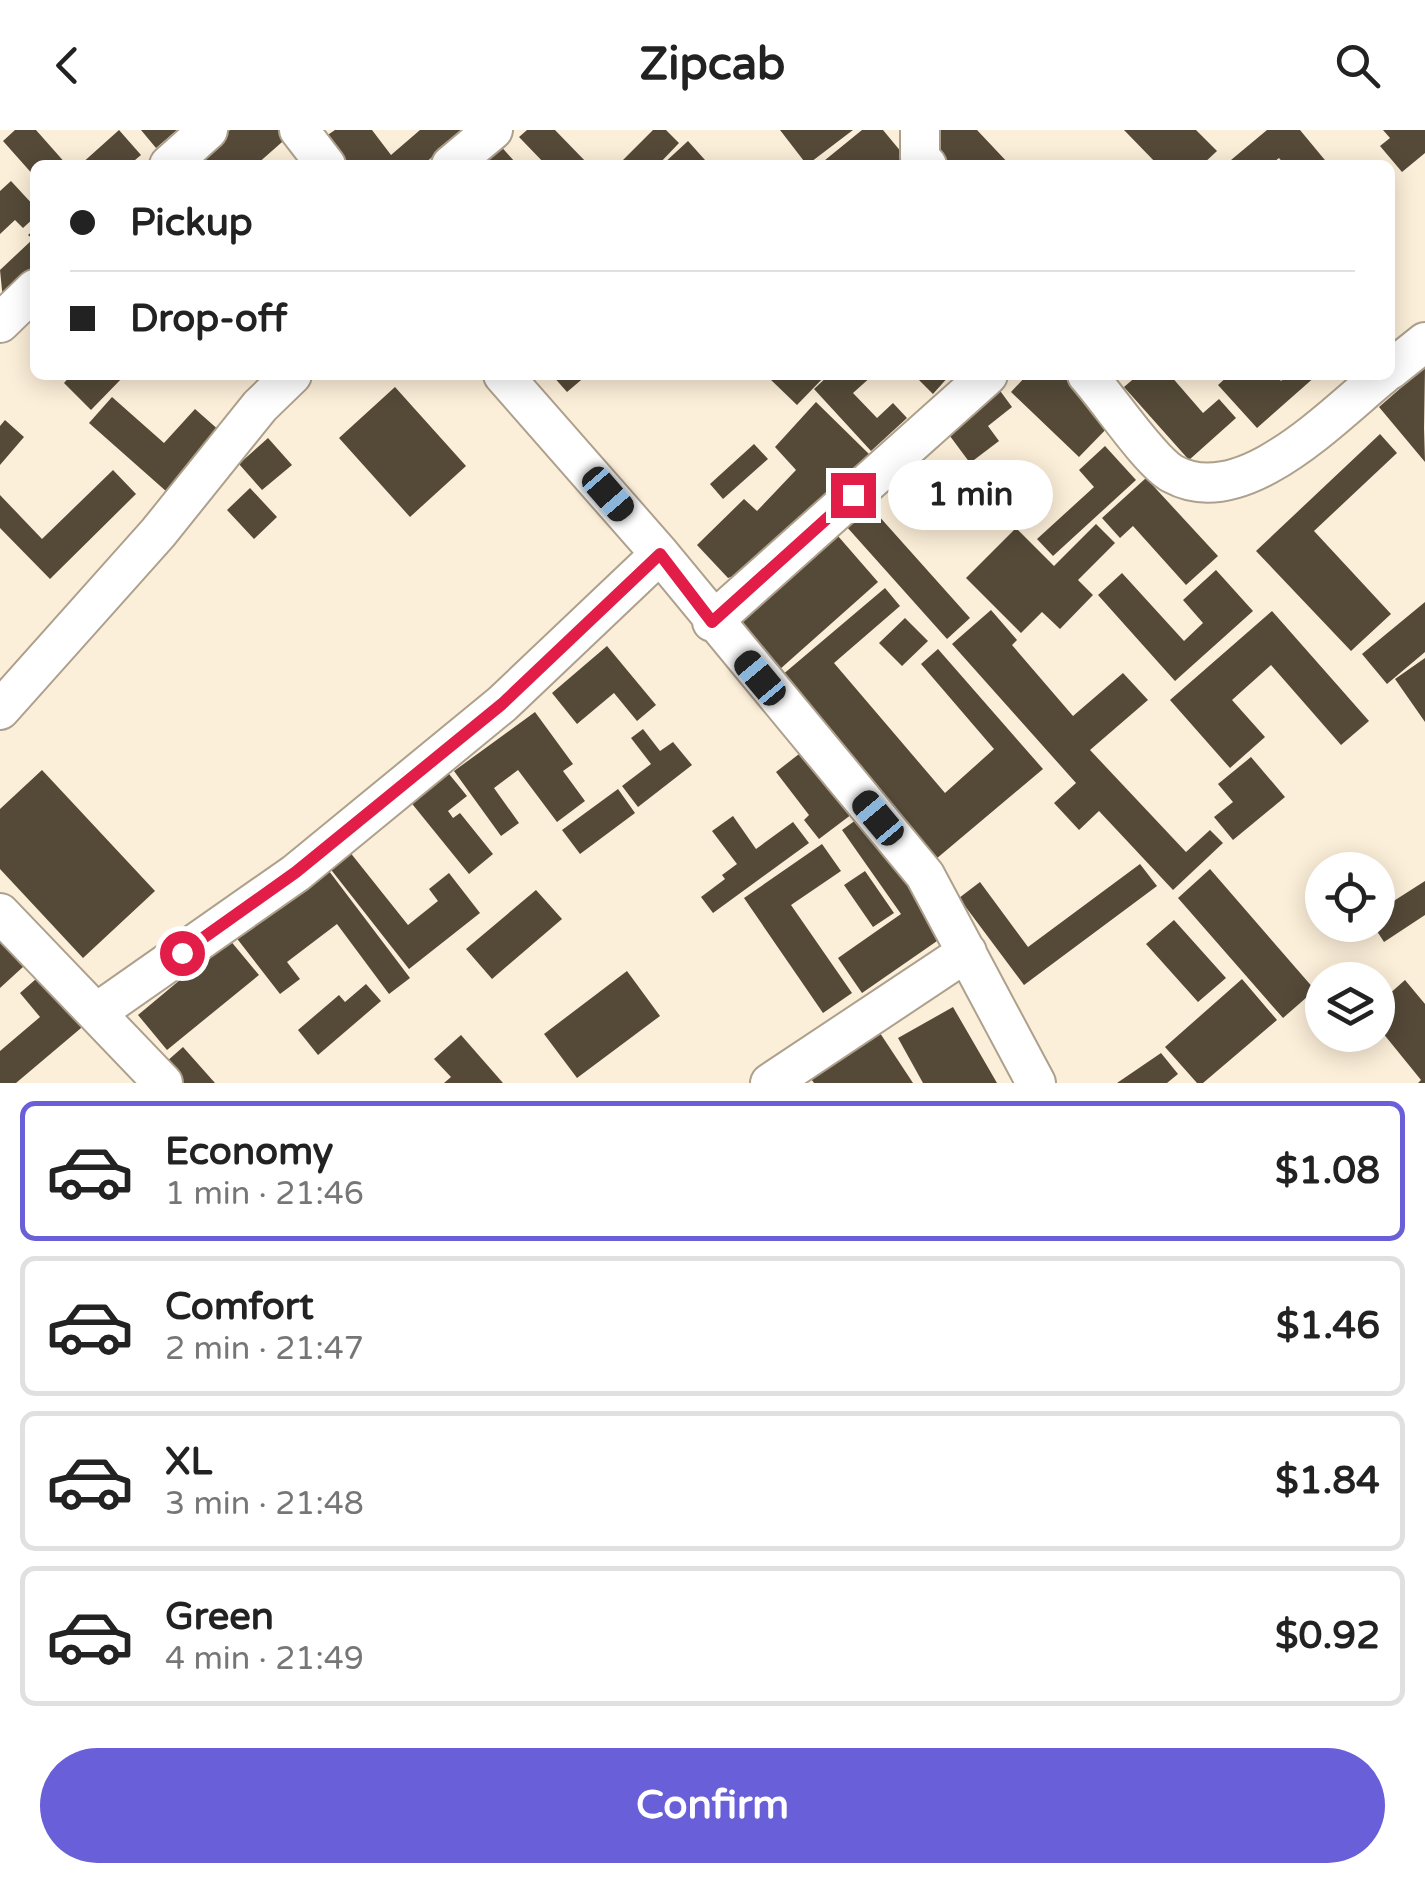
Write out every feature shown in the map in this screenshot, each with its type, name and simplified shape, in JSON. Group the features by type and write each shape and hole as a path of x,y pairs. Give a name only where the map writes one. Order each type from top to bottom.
{"street":[{"path":"175,160 208,130"},
{"path":"299,130 322,160"},
{"path":"457,160 493,130"},
{"path":"920,130 922,160"},
{"path":"0,323 30,294"},
{"path":"1395,366 1425,342"},
{"path":"0,710 158,533 260,406 287,380"},
{"path":"507,380 660,554 712,622 925,875 1036,1083"},
{"path":"712,622 982,380"},
{"path":"1092,380 1172,474 1225,484 1276,461 1378,380"},
{"path":"96,1013 296,872 502,704 660,554"},
{"path":"0,912 163,1083"},
{"path":"770,1083 966,952"}],"building":[{"path":"15,130 36,130 63,160 30,160 30,171 3,141"},
{"path":"119,130 141,155 135,160 86,160"},
{"path":"141,130 177,130 156,148"},
{"path":"230,130 285,130 290,135 262,160 195,160"},
{"path":"335,130 372,130 391,155 420,130 463,130 429,160 343,160 326,136"},
{"path":"527,130 555,130 584,160 541,160 519,137"},
{"path":"653,130 666,130 679,143 663,160 623,160"},
{"path":"780,130 853,130 814,160 803,160"},
{"path":"862,130 883,130 908,160 825,160"},
{"path":"925,130 977,130 1005,160 944,160 920,134"},
{"path":"1124,130 1196,130 1217,151 1207,160 1153,160"},
{"path":"1267,130 1300,130 1325,160 1279,158 1231,160"},
{"path":"1383,130 1425,130 1425,153 1402,172 1380,146 1390,138"},
{"path":"688,141 705,160 667,160"},
{"path":"498,143 513,160 479,160"},
{"path":"11,181 30,202 30,222 23,228 15,220 0,234 0,191"},
{"path":"30,242 30,275 3,300 0,270"},
{"path":"1425,367 1424,428 1425,462 1379,407"},
{"path":"67,380 120,380 91,410 64,383"},
{"path":"556,380 581,380 567,392"},
{"path":"771,380 821,380 797,405"},
{"path":"824,380 867,380 853,393 877,418 893,403 907,418 871,451 814,389"},
{"path":"919,380 946,380 933,394"},
{"path":"1022,380 1073,380 1115,420 1079,457 1011,392"},
{"path":"1132,380 1174,380 1203,413 1219,399 1236,418 1189,460 1124,387"},
{"path":"1224,380 1311,380 1257,428 1218,385"},
{"path":"395,387 466,466 410,517 339,438"},
{"path":"998,388 1012,407 988,426 999,441 970,463 944,428"},
{"path":"112,397 164,443 195,409 221,432 167,492 89,423"},
{"path":"816,402 870,455 758,568 728,578 697,545 744,499 757,511 796,470 775,447"},
{"path":"5,420 24,437 0,465 0,426"},
{"path":"1380,434 1397,453 1314,531 1391,614 1351,651 1256,551"},
{"path":"268,438 292,465 262,490 239,464"},
{"path":"754,444 768,459 723,499 710,484"},
{"path":"1105,446 1136,480 1053,556 1037,539 1094,487 1079,470"},
{"path":"113,470 136,494 50,579 0,528 0,495 42,539"},
{"path":"1146,478 1218,556 1186,585 1133,526 1120,538 1102,518"},
{"path":"250,488 277,517 254,539 227,510"},
{"path":"869,505 970,618 947,639 846,526"},
{"path":"1096,524 1115,543 1078,580 1093,595 1060,629 1042,612 1021,633 966,578 1016,528 1054,566"},
{"path":"831,528 878,582 779,670 731,616"},
{"path":"1216,570 1253,611 1175,681 1098,595 1122,573 1184,641 1203,623 1183,600"},
{"path":"885,588 900,606 834,663 945,793 994,749 921,664 938,649 1043,769 936,859 781,676"},
{"path":"1425,602 1425,652 1387,684 1362,654"},
{"path":"991,610 1017,640 1012,645 1073,716 1123,673 1148,700 1090,750 1186,852 1210,830 1223,843 1173,890 1099,811 1079,830 1054,803 1076,783 952,644"},
{"path":"1272,611 1369,721 1341,745 1271,665 1232,700 1265,737 1230,768 1170,700"},
{"path":"905,618 928,641 902,666 879,643"},
{"path":"607,646 656,705 637,721 614,693 577,724 552,693"},
{"path":"1425,658 1425,722 1395,679"},
{"path":"535,712 573,764 563,771 585,801 557,822 518,770 494,788 519,823 501,836 454,771"},
{"path":"643,729 660,751 673,742 692,765 638,807 622,786 651,764 631,738"},
{"path":"808,747 856,811 819,839 804,820 809,815 776,772"},
{"path":"1251,757 1285,797 1233,840 1214,817 1233,802 1218,784"},
{"path":"445,769 467,796 448,811 453,818 460,813 493,854 469,874 409,800"},
{"path":"42,770 155,891 83,958 0,869 0,809"},
{"path":"618,789 635,813 580,854 562,830"},
{"path":"867,812 950,932 862,993 838,958 901,914 842,830"},
{"path":"733,816 756,849 793,822 809,843 713,913 701,897 737,864 712,831"},
{"path":"822,844 841,871 791,905 852,993 823,1013 744,898"},
{"path":"345,846 408,925 438,901 429,889 449,873 480,913 409,969 325,862"},
{"path":"1140,864 1157,886 1024,985 959,898 980,882 1028,947"},
{"path":"326,867 410,978 389,994 337,924 287,962 300,979 280,994 235,936"},
{"path":"1210,869 1305,978 1305,999 1283,1018 1178,898"},
{"path":"865,871 894,913 873,927 844,885"},
{"path":"1425,881 1425,915 1395,935 1395,900"},
{"path":"536,890 562,919 492,979 466,949"},
{"path":"1174,920 1226,978 1198,1002 1146,944"},
{"path":"229,939 259,975 167,1050 138,1015"},
{"path":"0,940 24,966 0,988"},
{"path":"627,971 660,1016 577,1078 544,1034"},
{"path":"44,972 87,1023 16,1083 0,1083 0,1051 40,1017 20,993"},
{"path":"1242,979 1277,1020 1203,1083 1197,1083 1165,1047"},
{"path":"1405,980 1425,1004 1425,1083 1418,1083 1421,1080 1395,1048 1395,989"},
{"path":"366,984 381,1001 318,1055 298,1030 339,995 345,1002"},
{"path":"953,1007 997,1083 923,1083 898,1038"},
{"path":"878,1030 913,1083 814,1083 809,1076"},
{"path":"461,1035 503,1083 444,1083 451,1077 434,1059"},
{"path":"183,1047 215,1083 184,1083 166,1062"},
{"path":"1161,1053 1178,1074 1167,1083 1117,1083"}],"route":[{"path":"182,953 296,872 502,704 660,554 712,622 853,495"}]}
